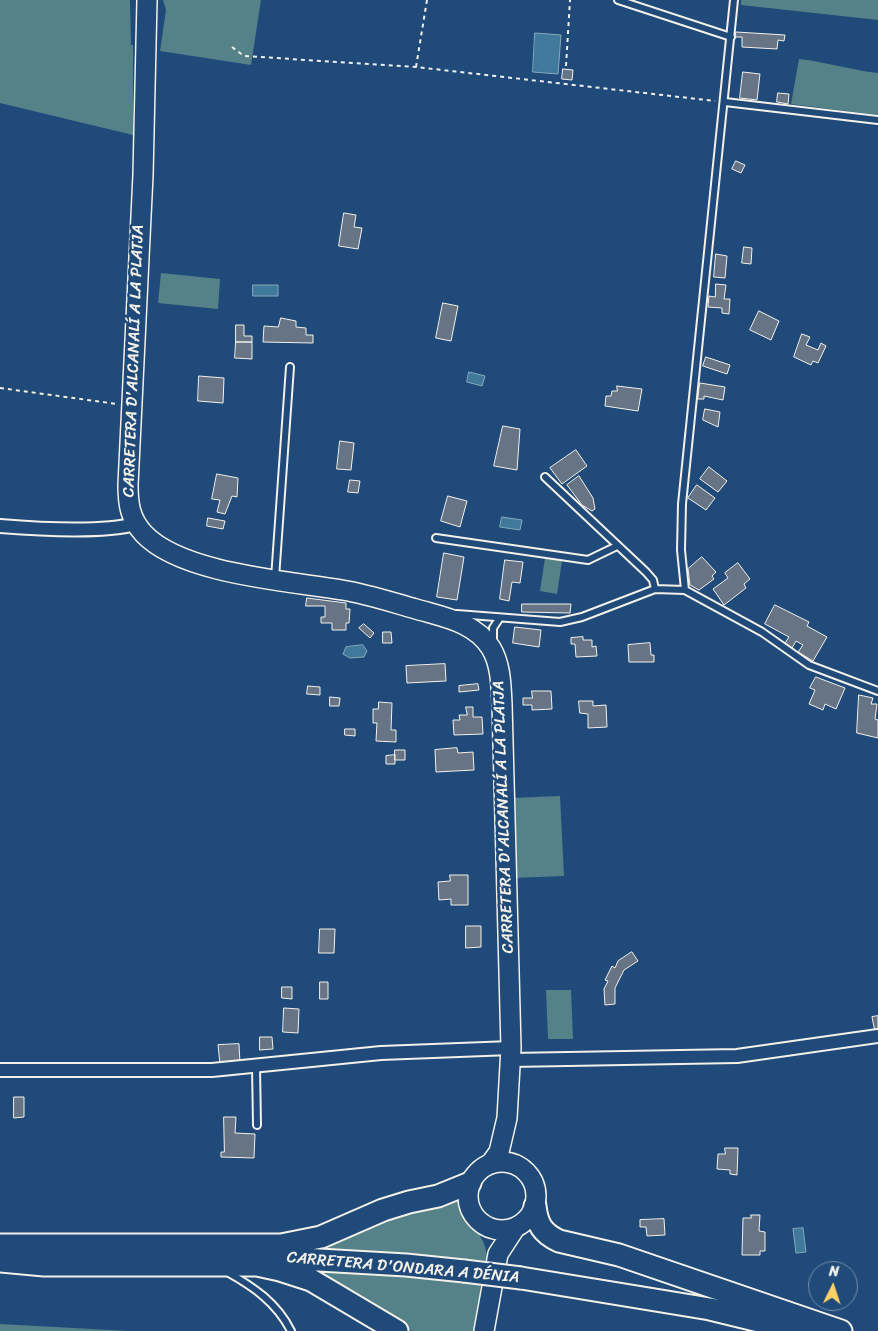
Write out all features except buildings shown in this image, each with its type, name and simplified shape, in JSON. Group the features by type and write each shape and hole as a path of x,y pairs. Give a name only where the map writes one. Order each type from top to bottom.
{"main road":[{"name":"CARRETERA D'ALCANALÍ A LA PLATJA","path":"148,0 143,176 128,500 136,524 145,535 158,544 191,560 231,571 344,590 453,620 481,636 491,648 498,662 502,721 511,1054 507,1118 509,1149 520,1167"},
{"name":"CARRETERA D'ALCANALÍ A LA PLATJA","path":"491,1163 499,1152 507,1118"},
{"path":"0,1245 281,1246 321,1237 383,1210 408,1202 438,1196 470,1183 482,1168 491,1163 501,1162 520,1167 529,1174 534,1184 535,1206 539,1226 559,1241 618,1254 841,1331"},
{"path":"470,1183 468,1204 480,1222 490,1245 490,1289"},
{"path":"480,1222 490,1228 502,1230 515,1228 524,1223 535,1206"},
{"path":"484,1331 490,1289 498,1254 515,1228"},
{"name":"CARRETERA D'ONDARA A DÉNIA","path":"0,1252 269,1257 406,1264 521,1278 710,1309 800,1331"},
{"path":"0,1261 44,1265 257,1266 280,1270 311,1280 397,1331"}],"street":[{"path":"0,526 28,529 121,528 136,524"},
{"path":"0,1070 212,1070 381,1052 737,1056 878,1036"}],"lane":[{"path":"618,0 731,37"},
{"path":"684,590 681,550 682,504 725,102 734,0"},
{"path":"725,102 878,120"},
{"path":"275,579 290,367"},
{"path":"545,477 646,572 653,580 655,589"},
{"path":"436,538 588,560 617,546"},
{"path":"417,610 551,623 569,621 655,589 684,590 762,632 809,665 878,691"},
{"path":"498,619 493,628 494,649 498,662"},
{"path":"256,1066 257,1124"},
{"path":"44,1265 228,1272 252,1286 267,1298 276,1307 291,1331"}],"path":[{"path":"416,67 427,0"},
{"path":"566,66 570,0"},
{"path":"232,47 244,56 416,67 725,102"},
{"path":"0,388 132,406"}],"green space":[{"path":"0,0 130,0 131,45 133,45 133,135 0,103"},
{"path":"163,0 261,0 251,65 160,51 166,10"},
{"path":"741,0 878,0 878,20 741,5"},
{"path":"799,59 878,73 878,115 791,104"},
{"path":"161,273 220,279 218,309 158,303"},
{"path":"545,558 562,561 557,594 540,591"},
{"path":"560,796 564,876 513,878 511,798"},
{"path":"546,990 571,990 573,1039 548,1039"},
{"path":"459,1196 466,1214 484,1243 487,1261 305,1249 304,1247"},
{"path":"296,1265 481,1281 477,1331 412,1331"},
{"path":"0,1324 129,1331 0,1331"}],"water":[{"path":"535,33 561,35 558,74 533,72"},
{"path":"253,285 278,285 278,296 253,296"},
{"path":"469,372 485,376 482,386 467,382"},
{"path":"502,517 522,520 520,530 500,527"},
{"path":"363,645 367,651 364,657 350,658 343,654 346,647"},
{"path":"803,1228 806,1252 796,1253 793,1229"}]}
